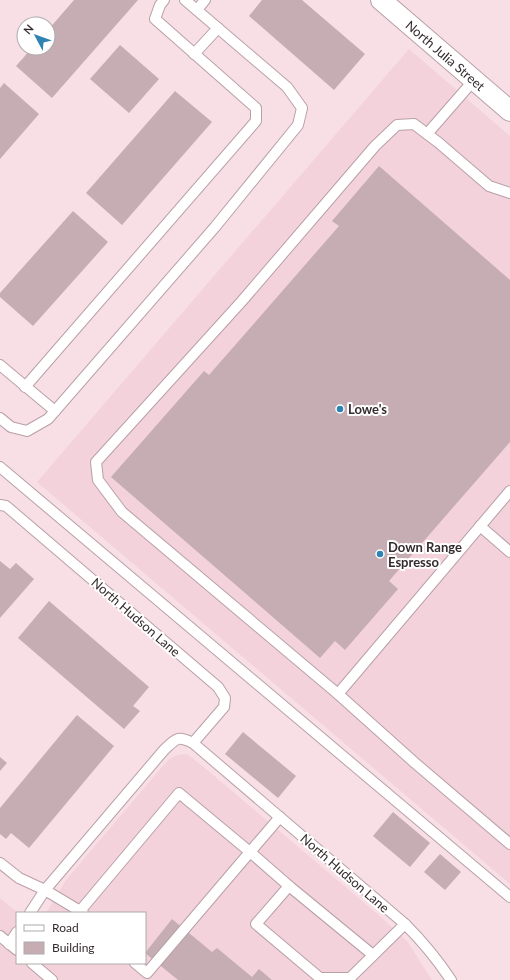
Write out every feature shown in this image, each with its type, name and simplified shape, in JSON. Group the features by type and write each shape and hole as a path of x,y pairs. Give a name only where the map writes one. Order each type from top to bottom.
{"street":[{"name":"North Julia Street","path":"382,0 510,111"}],"lane":[{"path":"25,387 256,121 256,108 155,19 160,5 164,0"},
{"path":"0,418 11,428 27,431 48,419 215,226 298,125 302,108 287,87 186,0"},
{"path":"196,10 205,0"},
{"path":"194,54 218,28"},
{"path":"426,134 474,80"},
{"path":"510,193 489,186 414,124 397,125 375,146 242,301 96,462 98,480 122,512 338,694 415,763 510,843"},
{"path":"0,365 55,411"},
{"path":"0,466 510,897"},
{"path":"338,694 510,491"},
{"name":"North Hudson Lane","path":"0,505 6,506 12,511 218,687 225,698 224,707 194,743 405,924 439,961 451,980"},
{"path":"480,526 510,552"},
{"path":"31,912 45,890 164,750 176,739 183,738 194,743"},
{"path":"0,864 19,878 45,890 81,912 179,793 373,956"},
{"path":"136,964 147,973 280,817"},
{"path":"289,886 256,924 320,978 350,978 405,924"},
{"path":"0,936 13,947 16,936"},
{"path":"33,964 52,980"}],"shaded area":[{"path":"409,49 510,136 510,884 37,482"},
{"path":"187,754 205,768 381,917 407,941 432,980 0,980 0,898 17,912 16,964 146,964 146,912 47,912 66,880 169,759 178,755"}],"building":[{"path":"74,0 138,0 52,98 16,66 25,56 56,56 56,21"},
{"path":"262,0 302,0 365,54 334,90 249,16"},
{"path":"120,45 159,79 129,113 90,79"},
{"path":"4,83 39,114 0,159 0,88"},
{"path":"175,91 212,122 122,225 86,193"},
{"name":"Lowe's","path":"379,166 510,280 510,442 389,581 398,589 345,650 335,641 320,658 111,477 204,371 209,375 339,226 332,221"},
{"path":"73,211 108,242 33,326 0,297 0,293"},
{"path":"0,561 10,569 16,563 34,579 0,618"},
{"path":"49,601 149,687 133,706 140,711 124,729 18,638"},
{"path":"77,715 114,746 29,848 11,833 6,839 0,834 0,808"},
{"path":"243,732 296,776 278,798 225,754"},
{"path":"0,757 7,763 0,771"},
{"path":"393,812 430,843 410,867 373,836"},
{"path":"440,854 461,872 445,890 424,872"},
{"path":"172,919 212,952 217,948 252,977 259,969 272,980 178,980 146,954 146,952"}],"place":[{"name":"Lowe's","path":"340,409"},
{"name":"Down Range Espresso","path":"380,554"}]}
